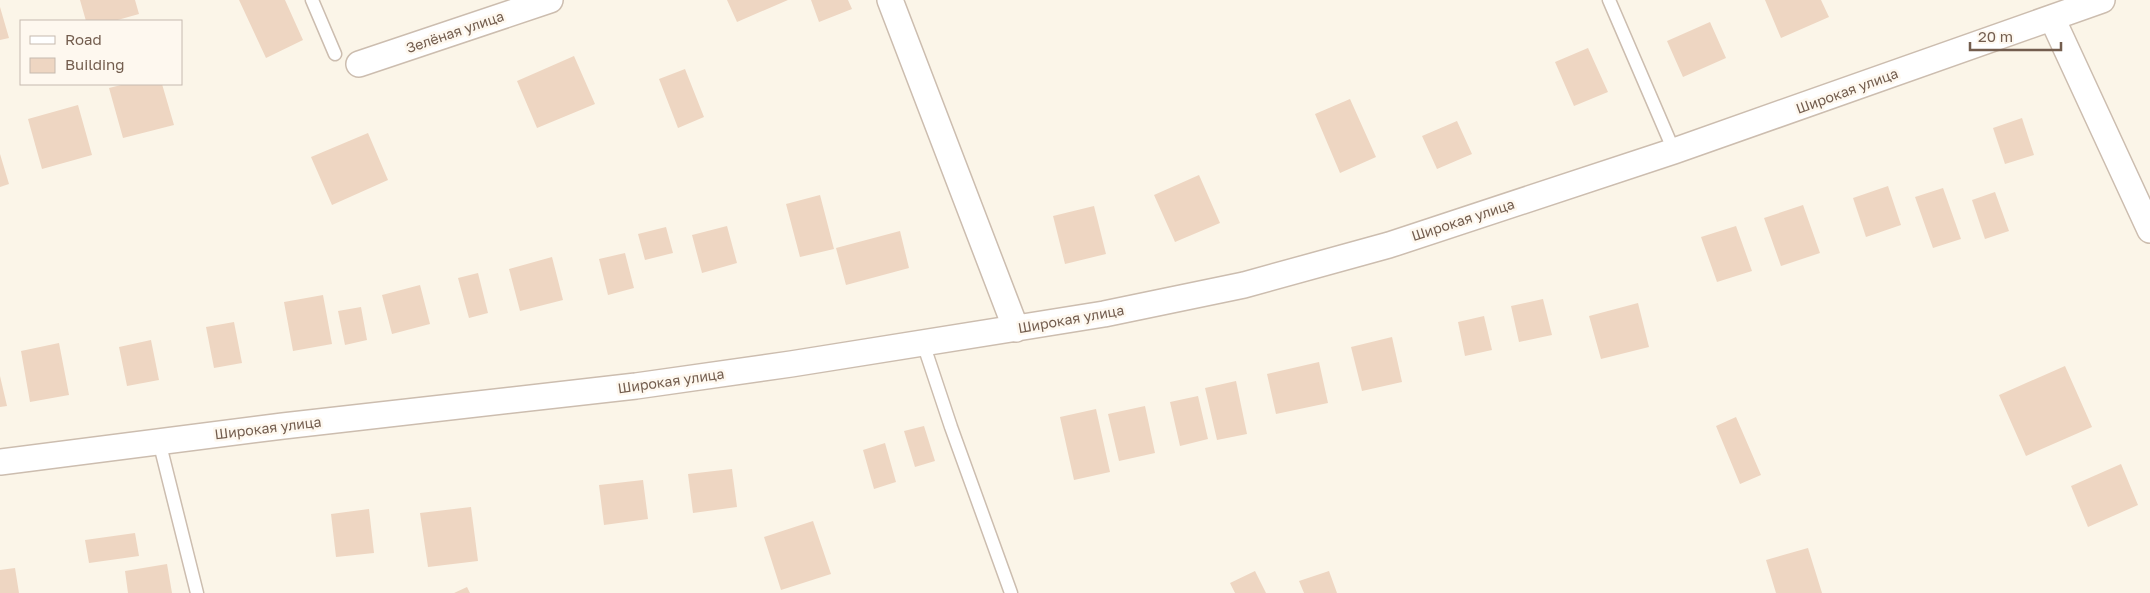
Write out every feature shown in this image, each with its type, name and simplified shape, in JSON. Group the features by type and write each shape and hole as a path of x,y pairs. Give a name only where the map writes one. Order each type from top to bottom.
{"street":[{"name":"Зелёная улица","path":"360,64 550,0"},
{"path":"890,0 1016,329"},
{"name":"Широкая улица","path":"0,462 636,386 1016,329 1104,314 1244,285 1389,245 1674,151 2102,0"},
{"path":"2052,18 2150,230"}],"lane":[{"path":"312,0 334,54"},
{"path":"1609,0 1674,151"},
{"path":"923,344 1010,593"},
{"path":"159,442 197,593"}],"building":[{"path":"80,0 135,0 139,14 118,20 86,20"},
{"path":"239,0 285,0 303,40 266,58"},
{"path":"727,0 788,0 737,22"},
{"path":"811,0 848,0 852,9 819,22"},
{"path":"1765,0 1821,0 1829,17 1781,38"},
{"path":"0,7 9,38 0,40"},
{"path":"1710,22 1726,58 1683,77 1667,41"},
{"path":"1588,48 1608,92 1574,106 1555,62"},
{"path":"574,56 595,104 537,128 517,81"},
{"path":"685,69 704,117 678,128 659,79"},
{"path":"121,85 162,85 174,125 123,138 109,88"},
{"path":"1350,99 1376,157 1340,173 1315,114"},
{"path":"78,105 92,155 42,169 28,119"},
{"path":"2022,118 2034,155 2005,164 1993,128"},
{"path":"1457,121 1472,154 1437,169 1422,136"},
{"path":"368,133 388,180 332,205 311,157"},
{"path":"0,154 9,184 0,187"},
{"path":"1199,175 1220,223 1175,242 1154,195"},
{"path":"1888,186 1901,225 1866,237 1853,198"},
{"path":"1943,188 1961,239 1933,248 1915,197"},
{"path":"1995,192 2009,231 1985,239 1972,200"},
{"path":"820,195 834,249 800,257 786,204"},
{"path":"1803,205 1820,253 1781,266 1764,218"},
{"path":"1094,206 1106,254 1065,264 1053,216"},
{"path":"727,226 737,263 702,273 692,235"},
{"path":"1736,226 1752,271 1717,282 1701,237"},
{"path":"666,227 673,253 645,260 638,234"},
{"path":"900,231 909,268 846,285 836,248"},
{"path":"625,253 634,288 608,295 599,259"},
{"path":"552,257 563,300 520,311 509,269"},
{"path":"478,273 488,313 469,318 458,278"},
{"path":"420,285 430,324 392,334 382,295"},
{"path":"323,295 332,344 293,351 284,302"},
{"path":"1543,299 1552,335 1519,342 1511,306"},
{"path":"1638,303 1649,347 1601,359 1589,316"},
{"path":"361,307 367,340 345,345 338,311"},
{"path":"1484,316 1492,350 1465,356 1458,322"},
{"path":"234,322 242,363 214,368 206,327"},
{"path":"1392,337 1402,382 1362,391 1351,347"},
{"path":"151,340 159,380 127,386 119,347"},
{"path":"59,343 69,395 30,402 21,351"},
{"path":"1319,362 1328,403 1276,414 1267,374"},
{"path":"2065,366 2092,427 2026,456 1999,395"},
{"path":"0,376 7,406 0,407"},
{"path":"1236,381 1247,434 1217,440 1205,388"},
{"path":"1198,396 1208,439 1180,446 1170,402"},
{"path":"1145,406 1155,453 1119,461 1108,414"},
{"path":"1096,409 1110,472 1074,480 1060,417"},
{"path":"1736,417 1761,475 1740,484 1716,426"},
{"path":"924,426 935,461 915,467 904,431"},
{"path":"885,443 896,482 874,489 863,450"},
{"path":"2121,464 2138,505 2088,527 2071,486"},
{"path":"732,469 737,507 693,513 688,474"},
{"path":"643,480 648,519 604,525 599,485"},
{"path":"471,507 478,561 428,567 420,513"},
{"path":"369,509 374,553 336,557 331,514"},
{"path":"813,521 831,574 781,590 764,537"},
{"path":"135,533 139,556 89,563 85,540"},
{"path":"1808,548 1822,593 1776,593 1766,560"},
{"path":"167,564 172,593 128,593 125,571"},
{"path":"15,568 19,593 0,593 0,570"},
{"path":"1255,571 1266,593 1235,593 1230,583"},
{"path":"1329,571 1337,593 1304,593 1299,581"},
{"path":"467,587 470,593 454,593"}]}
